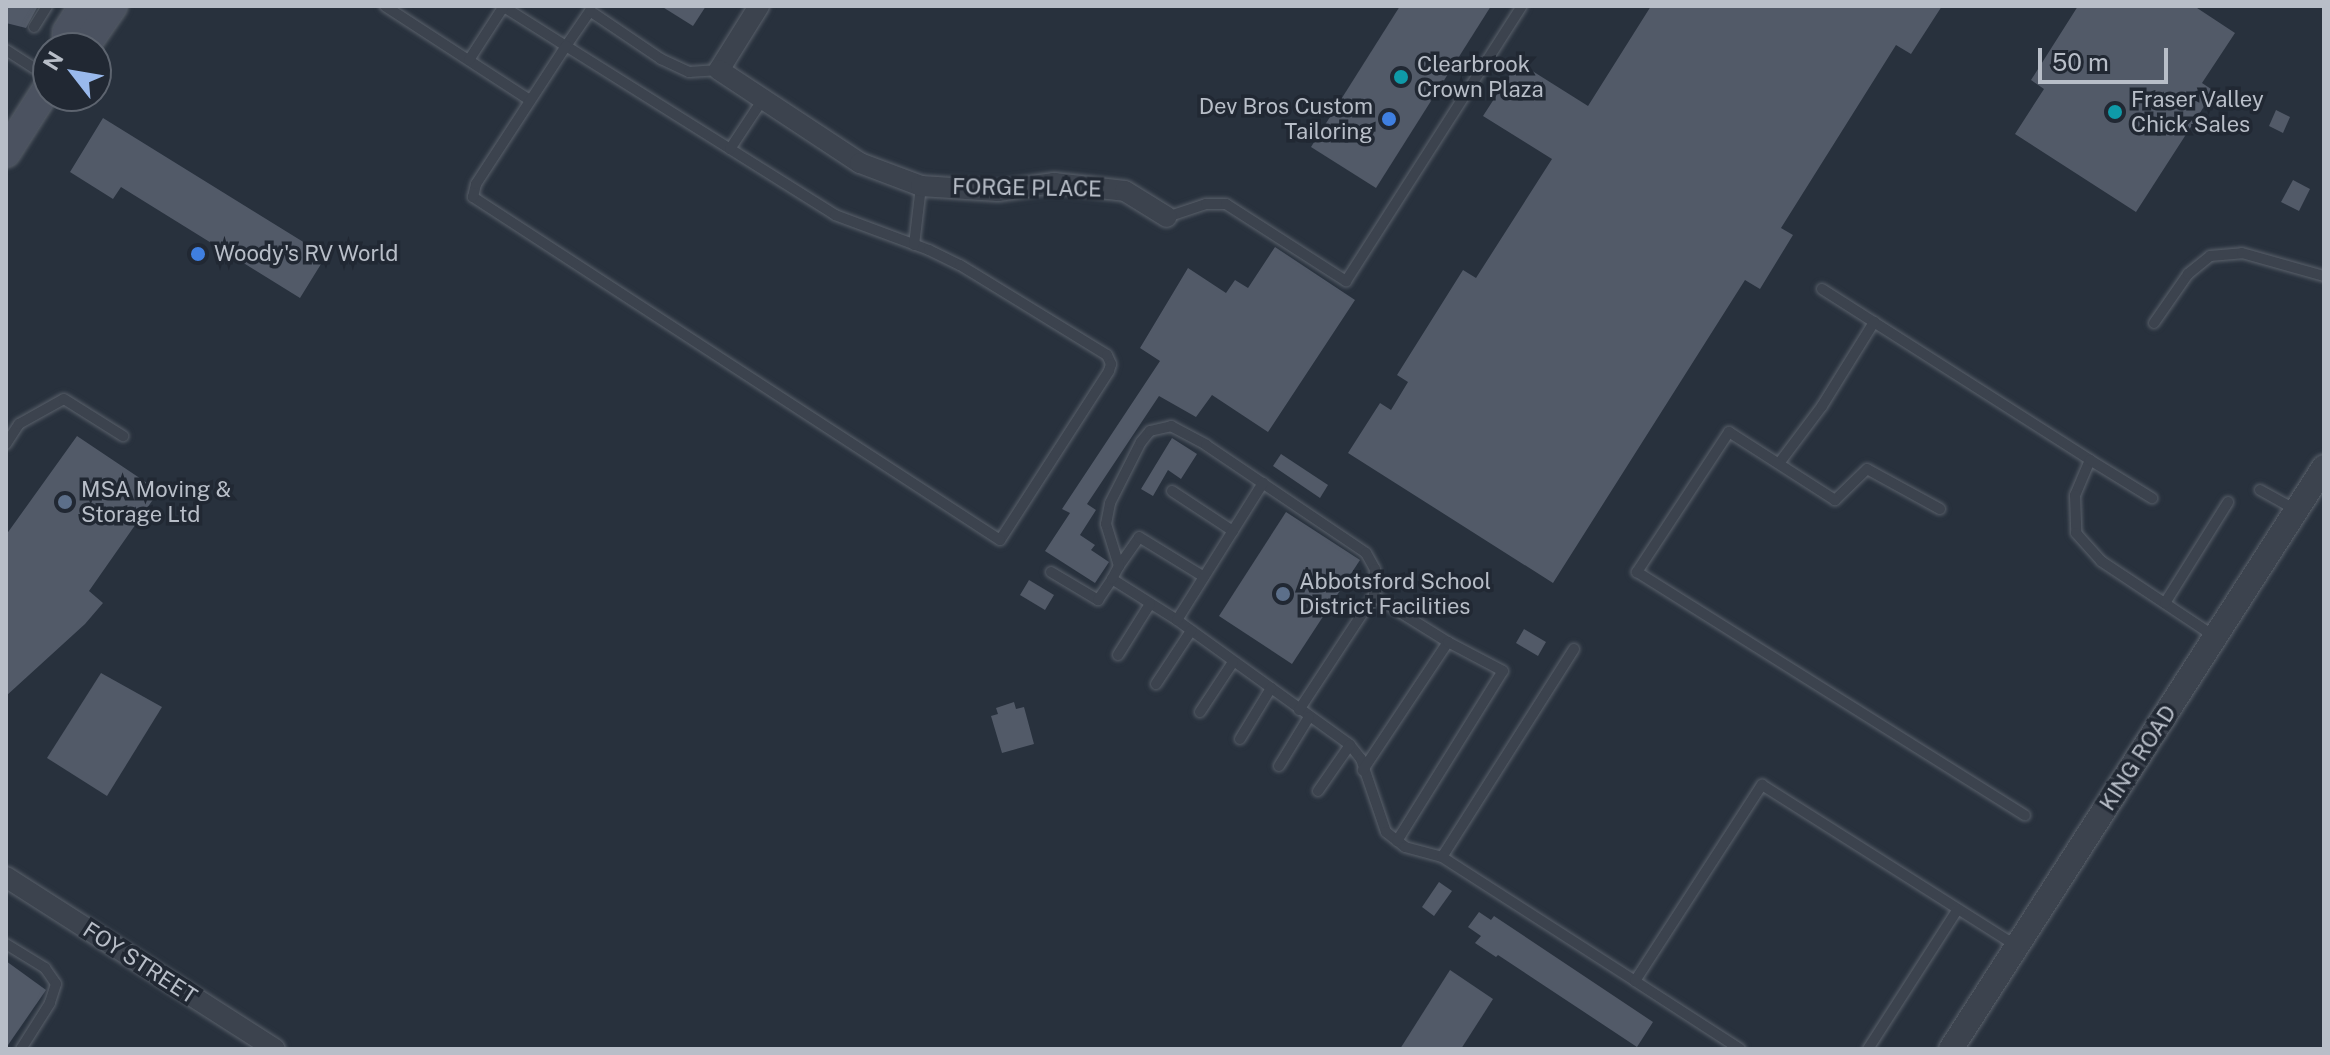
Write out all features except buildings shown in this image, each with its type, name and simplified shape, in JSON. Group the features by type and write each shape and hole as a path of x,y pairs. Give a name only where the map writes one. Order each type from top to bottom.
{"main road":[{"path":"67,32 83,6"},
{"path":"95,32 113,6"},
{"path":"6,153 32,112"}],"street":[{"path":"719,70 759,6"},
{"name":"FORGE PLACE","path":"719,70 860,163 921,186 998,191 1054,183 1093,185 1125,191 1167,217"},
{"name":"KING ROAD","path":"1951,1049 2324,467"},
{"name":"FOY STREET","path":"6,877 275,1049"}],"lane":[{"path":"34,27 47,6"},
{"path":"385,6 530,100"},
{"path":"469,60 504,6 566,46 835,215 960,265 1107,355 1111,364 1000,540 478,203 472,191 566,46 587,8 661,59 689,72 719,70"},
{"path":"1167,217 1206,204 1226,204 1346,281 1522,6"},
{"path":"6,50 32,67"},
{"path":"730,149 763,99"},
{"path":"914,245 921,186"},
{"path":"2154,323 2188,274 2210,256 2242,253 2324,276"},
{"path":"1822,289 2152,498"},
{"path":"1780,462 1822,406 1874,322"},
{"path":"6,444 19,424 64,399 123,436"},
{"path":"1119,566 1106,524 1110,503 1150,431 1171,426 1263,483 1366,553 1375,569 1374,596 1299,710"},
{"path":"1940,509 1867,469 1835,500 1729,432 1637,572 2025,815"},
{"path":"2090,460 2075,495 2076,533 2101,561 2216,637"},
{"path":"1177,620 1263,483"},
{"path":"2260,490 2296,510"},
{"path":"1172,491 1233,531"},
{"path":"2165,603 2228,502"},
{"path":"1051,572 1098,600 1139,537 1204,577"},
{"path":"1112,579 1177,620 1357,750 1386,832 1397,841 1423,854 1442,857 1740,1049"},
{"path":"1374,596 1448,642 1503,671 1397,841"},
{"path":"1118,655 1150,604"},
{"path":"1156,684 1191,631"},
{"path":"1363,770 1448,642"},
{"path":"1442,857 1574,649"},
{"path":"1200,712 1233,662"},
{"path":"1240,739 1271,688"},
{"path":"1279,766 1309,717"},
{"path":"1318,791 1350,745"},
{"path":"1635,981 1762,785 2017,946"},
{"path":"1868,1049 1958,909"},
{"path":"6,944 45,968 56,984 50,1003 21,1049"}],"place":[{"name":"Clearbrook Crown Plaza","path":"1401,77"},
{"name":"Fraser Valley Chick Sales","path":"2115,112"},
{"name":"Dev Bros Custom Tailoring","path":"1389,119"},
{"name":"Woody's RV World","path":"198,254"},
{"name":"MSA Moving & Storage Ltd","path":"65,502"},
{"name":"Abbotsford School District Facilities","path":"1283,594"}]}
